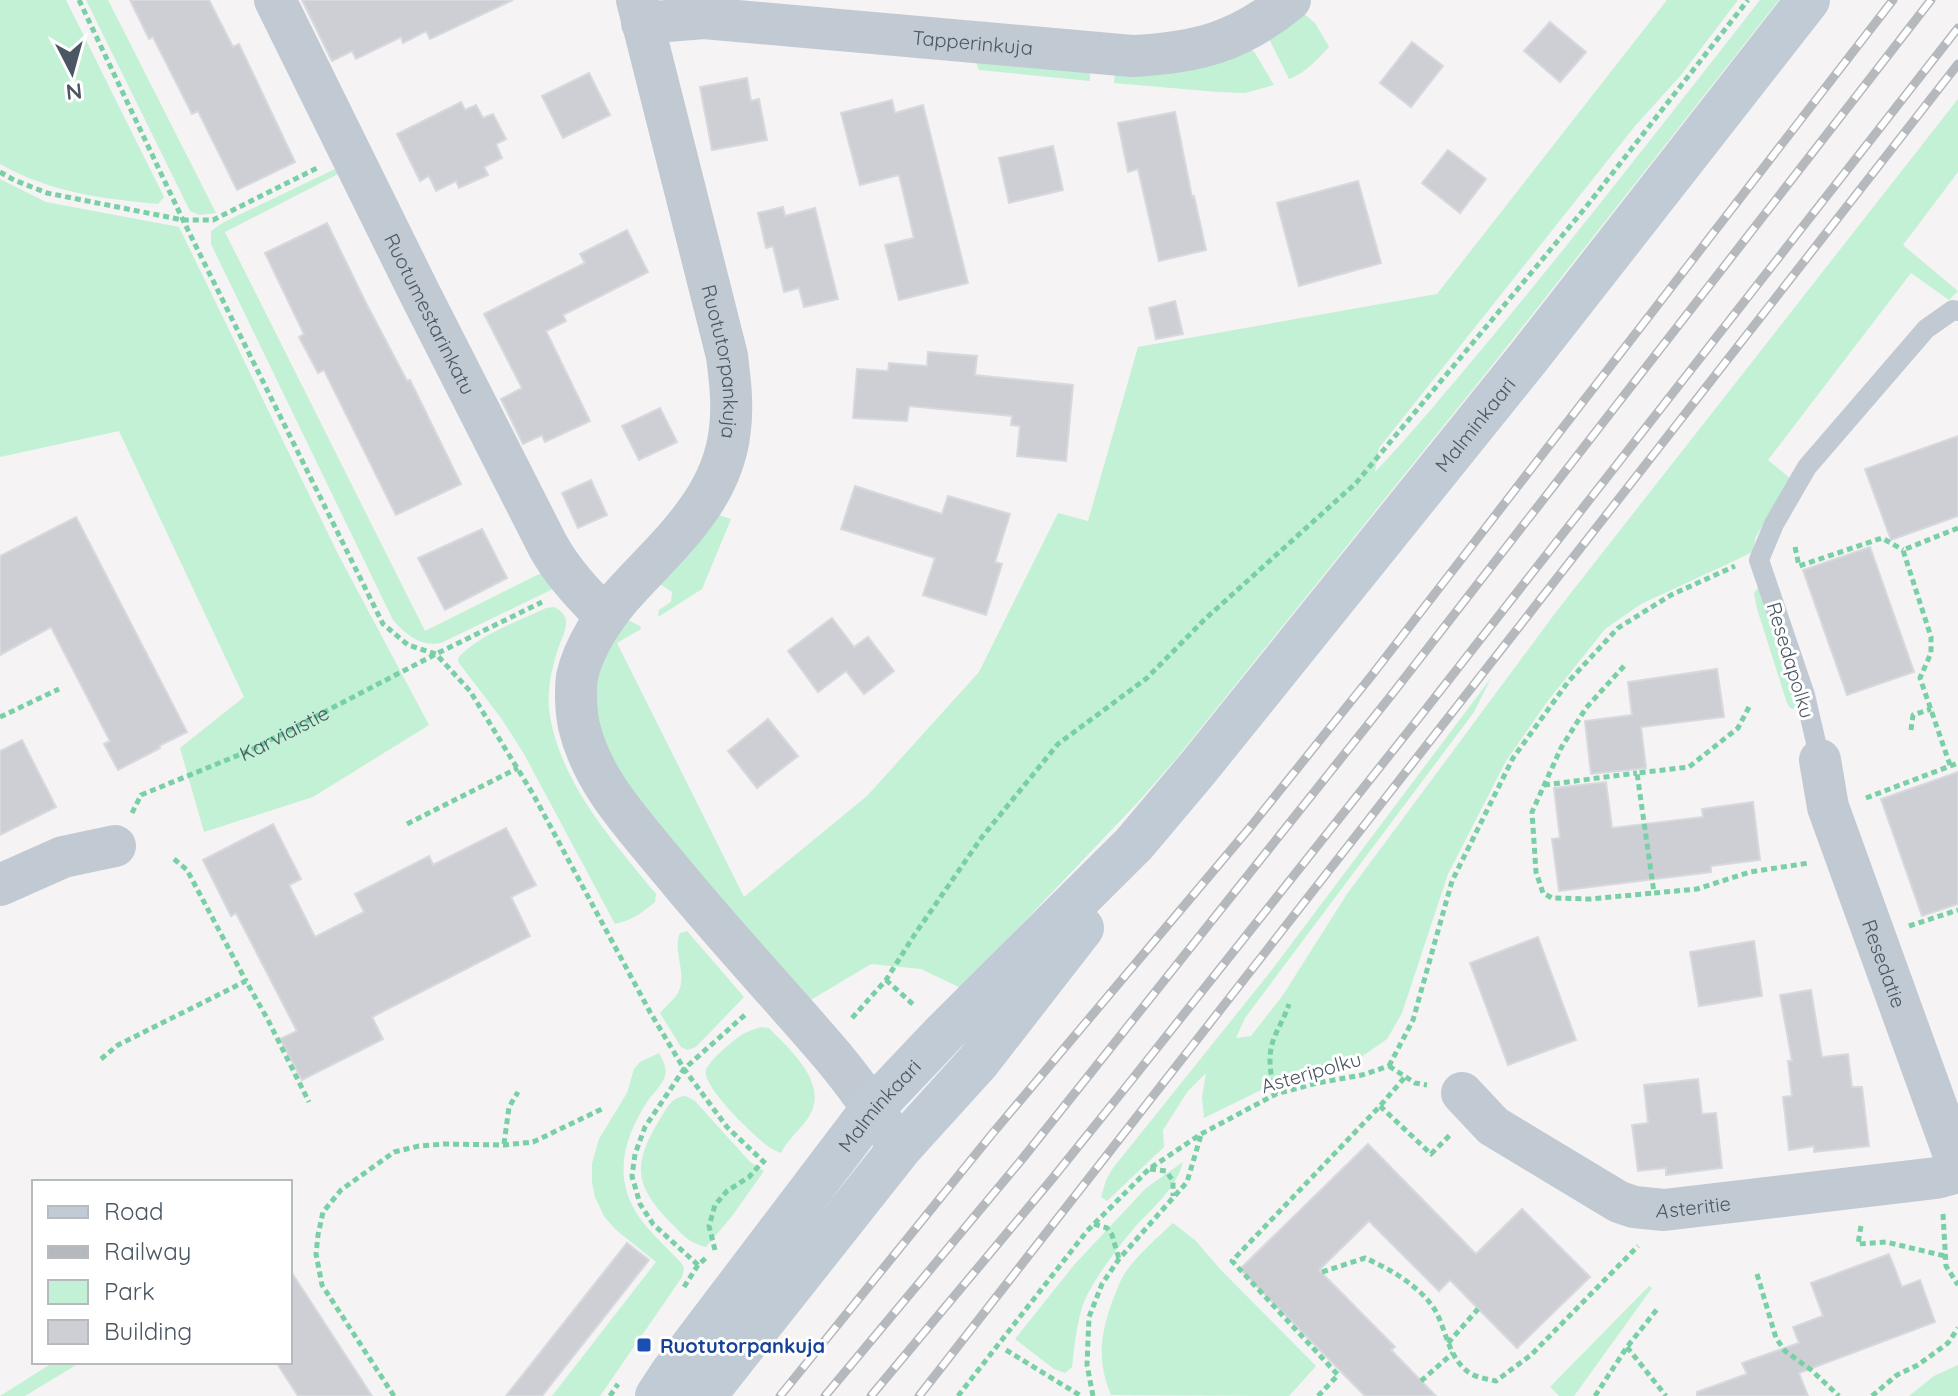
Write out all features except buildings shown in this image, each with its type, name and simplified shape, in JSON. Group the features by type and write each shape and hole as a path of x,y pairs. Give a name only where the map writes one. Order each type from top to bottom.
{"main road":[{"name":"Malminkaari","path":"657,1396 873,1108 1134,844 1198,768 1528,358 1808,0"},
{"name":"Malminkaari","path":"704,1396 900,1148 978,1062 1084,927 1134,844"}],"street":[{"name":"Ruotumestarinkatu","path":"275,0 554,558 605,616"},
{"name":"Tapperinkuja","path":"640,11 1132,56 1169,54 1220,42 1251,28 1290,0"},
{"name":"Ruotutorpankuja","path":"640,11 727,356 730,430 723,463 708,497 605,616 583,658 577,679 579,725 607,791 698,904 826,1047 900,1148"},
{"name":"Resedatie","path":"1820,760 1827,801 1958,1169"},
{"path":"0,885 63,857 115,846"},
{"name":"Asteritie","path":"1458,1112 1493,1126 1619,1202 1634,1207 1664,1210 1936,1178 1958,1169"}],"lane":[{"path":"1759,560 1774,524 1807,467 1926,329 1953,310 1958,311"},
{"name":"Resedapolku","path":"1759,560 1805,695 1820,760"}],"path":[{"path":"79,0 183,220 383,624 408,645 436,654 470,691 518,768 684,1069 727,1127 765,1163 727,1191 715,1205 709,1226 715,1250"},
{"path":"826,1047 886,980 982,837 1058,744 1147,678 1204,620 1356,483 1586,207 1748,0"},
{"path":"0,172 47,193 183,220 213,220 350,151"},
{"path":"1903,550 1958,528"},
{"path":"1793,539 1799,566 1882,538 1903,550 1931,637 1931,653 1920,678 1950,765"},
{"name":"Asteripolku","path":"958,1396 1094,1224 1149,1169 1201,1134 1276,1094 1389,1066 1413,1020 1452,881 1513,758 1568,682 1618,628 1671,595 1736,565 1759,560"},
{"name":"Karviaistie","path":"115,846 141,795 251,750 552,597 565,604 576,586"},
{"path":"1624,666 1586,708 1561,748 1532,812 1536,872 1543,893 1552,898 1590,899 1697,889 1750,872 1810,862"},
{"path":"0,717 59,689"},
{"path":"1544,785 1689,767 1738,728 1749,707"},
{"path":"1911,730 1913,715 1931,709"},
{"path":"1827,801 1864,799 1958,763"},
{"path":"407,824 518,768"},
{"path":"1637,773 1654,893"},
{"path":"174,859 187,870 309,1102"},
{"path":"1875,937 1958,910"},
{"path":"101,1059 118,1045 246,981"},
{"path":"698,1265 653,1224 640,1204 632,1176 635,1154 645,1127 684,1069 745,1014 776,993"},
{"path":"1276,1094 1270,1073 1272,1043 1289,1004"},
{"path":"1318,1396 1338,1375 1232,1261 1405,1077"},
{"path":"504,1145 509,1107 518,1092"},
{"path":"1380,1106 1431,1154 1458,1112"},
{"path":"394,1396 322,1285 316,1254 323,1212 341,1190 394,1152 444,1144 533,1142 604,1108"},
{"path":"1093,1396 1087,1365 1089,1317 1102,1284 1119,1259 1187,1182 1201,1134"},
{"path":"1149,1169 1166,1171 1173,1181 1174,1198"},
{"path":"1322,1272 1365,1258 1392,1270 1415,1288 1434,1309 1453,1353 1468,1372 1496,1381 1531,1355 1650,1234 1664,1210"},
{"path":"1942,1212 1946,1266 1958,1285"},
{"path":"1094,1224 1107,1228 1112,1235 1119,1259"},
{"path":"1858,1244 1886,1242 1945,1256"},
{"path":"1757,1274 1776,1338 1785,1351 1839,1396"},
{"path":"1595,1396 1627,1347 1658,1308"},
{"path":"1448,1343 1478,1309"},
{"path":"1872,1396 1897,1375 1918,1365 1948,1343 1958,1328"},
{"path":"1627,1347 1666,1396"},
{"path":"1006,1350 1081,1396"},
{"path":"1421,1381 1453,1353"}],"green space":[{"path":"0,0 66,0 164,197 158,204 97,197 57,188 0,164"},
{"path":"86,0 108,0 216,213 200,215 190,211"},
{"path":"1667,0 1738,0 1681,75 1635,126 1379,448 1375,472 1522,301 1760,0 1779,0 1498,358 1175,760 961,988 921,969 871,964 804,1004 638,804 596,728 597,666 626,619 641,629 617,643 744,897 867,796 979,672 1058,513 1088,521 1138,347 1437,294"},
{"path":"1302,12 1315,23 1329,47 1306,69 1289,79 1267,35"},
{"path":"1249,46 1274,85 1245,93 1114,83 1115,72"},
{"path":"976,62 1085,67 1090,81 979,70"},
{"path":"1958,99 1958,172 1903,245 1958,291 1949,300 1911,273 1768,460 1791,479 1755,538 1754,551 1641,604 1605,629 1547,702 1506,761 1448,874 1402,1013 1387,1039 1357,1060 1269,1086 1204,1118 1202,1097 1206,1073 1188,1091 1163,1130 1164,1147 1107,1201 1101,1197 1113,1168 1271,971 1491,678 1474,712 1245,1018 1236,1038 1251,1036 1283,995 1347,894 1556,612"},
{"path":"335,169 342,172 225,232 425,631 541,573 559,586 441,643 414,639 393,620 211,244 211,231 224,222"},
{"path":"0,179 46,202 179,227 338,554 429,725 313,797 204,832 180,748 244,697 119,431 0,457"},
{"path":"715,514 731,519 702,589 658,617 659,610 671,602 672,592 660,584"},
{"path":"1758,588 1796,693 1793,709 1787,703 1757,609 1754,593"},
{"path":"554,607 563,614 566,624 549,686 549,710 564,762 605,831 656,894 655,902 646,910 615,924 524,754 458,658 499,629"},
{"path":"687,931 744,997 696,1047 687,1050 681,1047 660,1013 676,996 681,985 678,940 680,933"},
{"path":"761,1027 769,1028 795,1055 814,1089 815,1101 811,1113 781,1153 769,1147 742,1123 720,1099 707,1078 708,1066 723,1050 743,1034"},
{"path":"659,1053 665,1076 633,1127 625,1153 624,1180 637,1214 682,1264 682,1277 600,1396 552,1396 656,1262 615,1229 604,1216 595,1197 592,1163 599,1139 627,1093 634,1069 640,1062"},
{"path":"686,1096 695,1101 750,1162 764,1171 706,1247 687,1238 659,1210 644,1186 641,1174 645,1149 660,1119 673,1101"},
{"path":"1183,1162 1169,1189 1120,1245 1084,1301 1072,1367 1065,1373 1054,1369 1015,1339 1074,1265 1146,1188"},
{"path":"1173,1223 1196,1241 1316,1366 1289,1396 1111,1395 1102,1348 1112,1302 1130,1266"},
{"path":"1649,1286 1652,1288 1574,1396 1559,1396 1550,1387"},
{"path":"51,1364 78,1364 25,1396 0,1396"},
{"path":"1958,1365 1958,1396 1909,1396 1934,1376"}],"railway":[{"path":"780,1396 992,1134 1252,825 1372,675 1893,0"},
{"path":"825,1396 1023,1158 1393,693 1931,0"},
{"path":"871,1396 1130,1082 1958,28"},
{"path":"919,1396 1958,64"}],"place":[{"name":"Ruotutorpankuja","path":"644,1345"}]}
